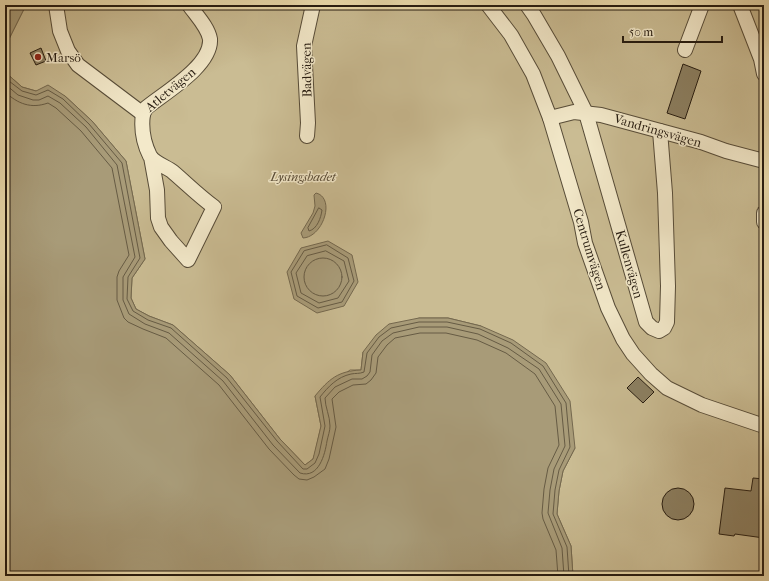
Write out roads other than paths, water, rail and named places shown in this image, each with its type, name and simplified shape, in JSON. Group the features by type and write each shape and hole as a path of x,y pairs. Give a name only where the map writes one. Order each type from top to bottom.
{"lane":[{"name":"Atletvägen","path":"56,5 60,31 68,51 78,65 143,114 146,108 194,70 203,61 207,53 210,38 205,27 189,5"},
{"name":"Badvägen","path":"307,136 308,123 304,46 313,5"},
{"name":"Centrumvägen","path":"488,5 511,35 533,74 550,118 581,222 585,243 614,322 623,339 633,354 667,388 702,405 764,426"},
{"name":"Kullenvägen","path":"527,5 558,56 586,113 646,322 652,328 659,331 664,328 667,322 668,286 665,193 660,131"},
{"path":"685,50 702,5"},
{"path":"740,5 754,39 764,74"},
{"name":"Vandringsvägen","path":"550,118 574,112 601,114 764,161"},
{"path":"143,114 141,124 142,134 151,157 157,190 158,218 161,227 188,260 214,206 200,198 172,172 151,157"},
{"path":"764,213 764,222"}],"water":[{"path":"5,5 26,5 9,39 5,51"},
{"path":"5,72 22,87 36,91 48,85 65,96 92,121 126,161 145,259 132,278 131,298 136,309 149,316 173,325 230,375 280,439 305,465 313,459 321,426 315,396 325,385 340,374 361,370 363,352 376,335 389,324 419,318 448,318 481,326 513,340 546,363 570,401 575,448 563,471 557,514 571,546 573,576 5,576"},
{"path":"316,193 322,196 325,202 326,209 324,217 321,225 316,231 310,236 303,238 301,233 313,213 315,206 314,195"},
{"path":"328,241 352,255 358,282 344,306 317,313 294,299 287,272 301,248"}],"place":[{"name":"Marsö","path":"38,57"}],"park label":[{"name":"Lysingsbadet","path":"303,176"}]}
